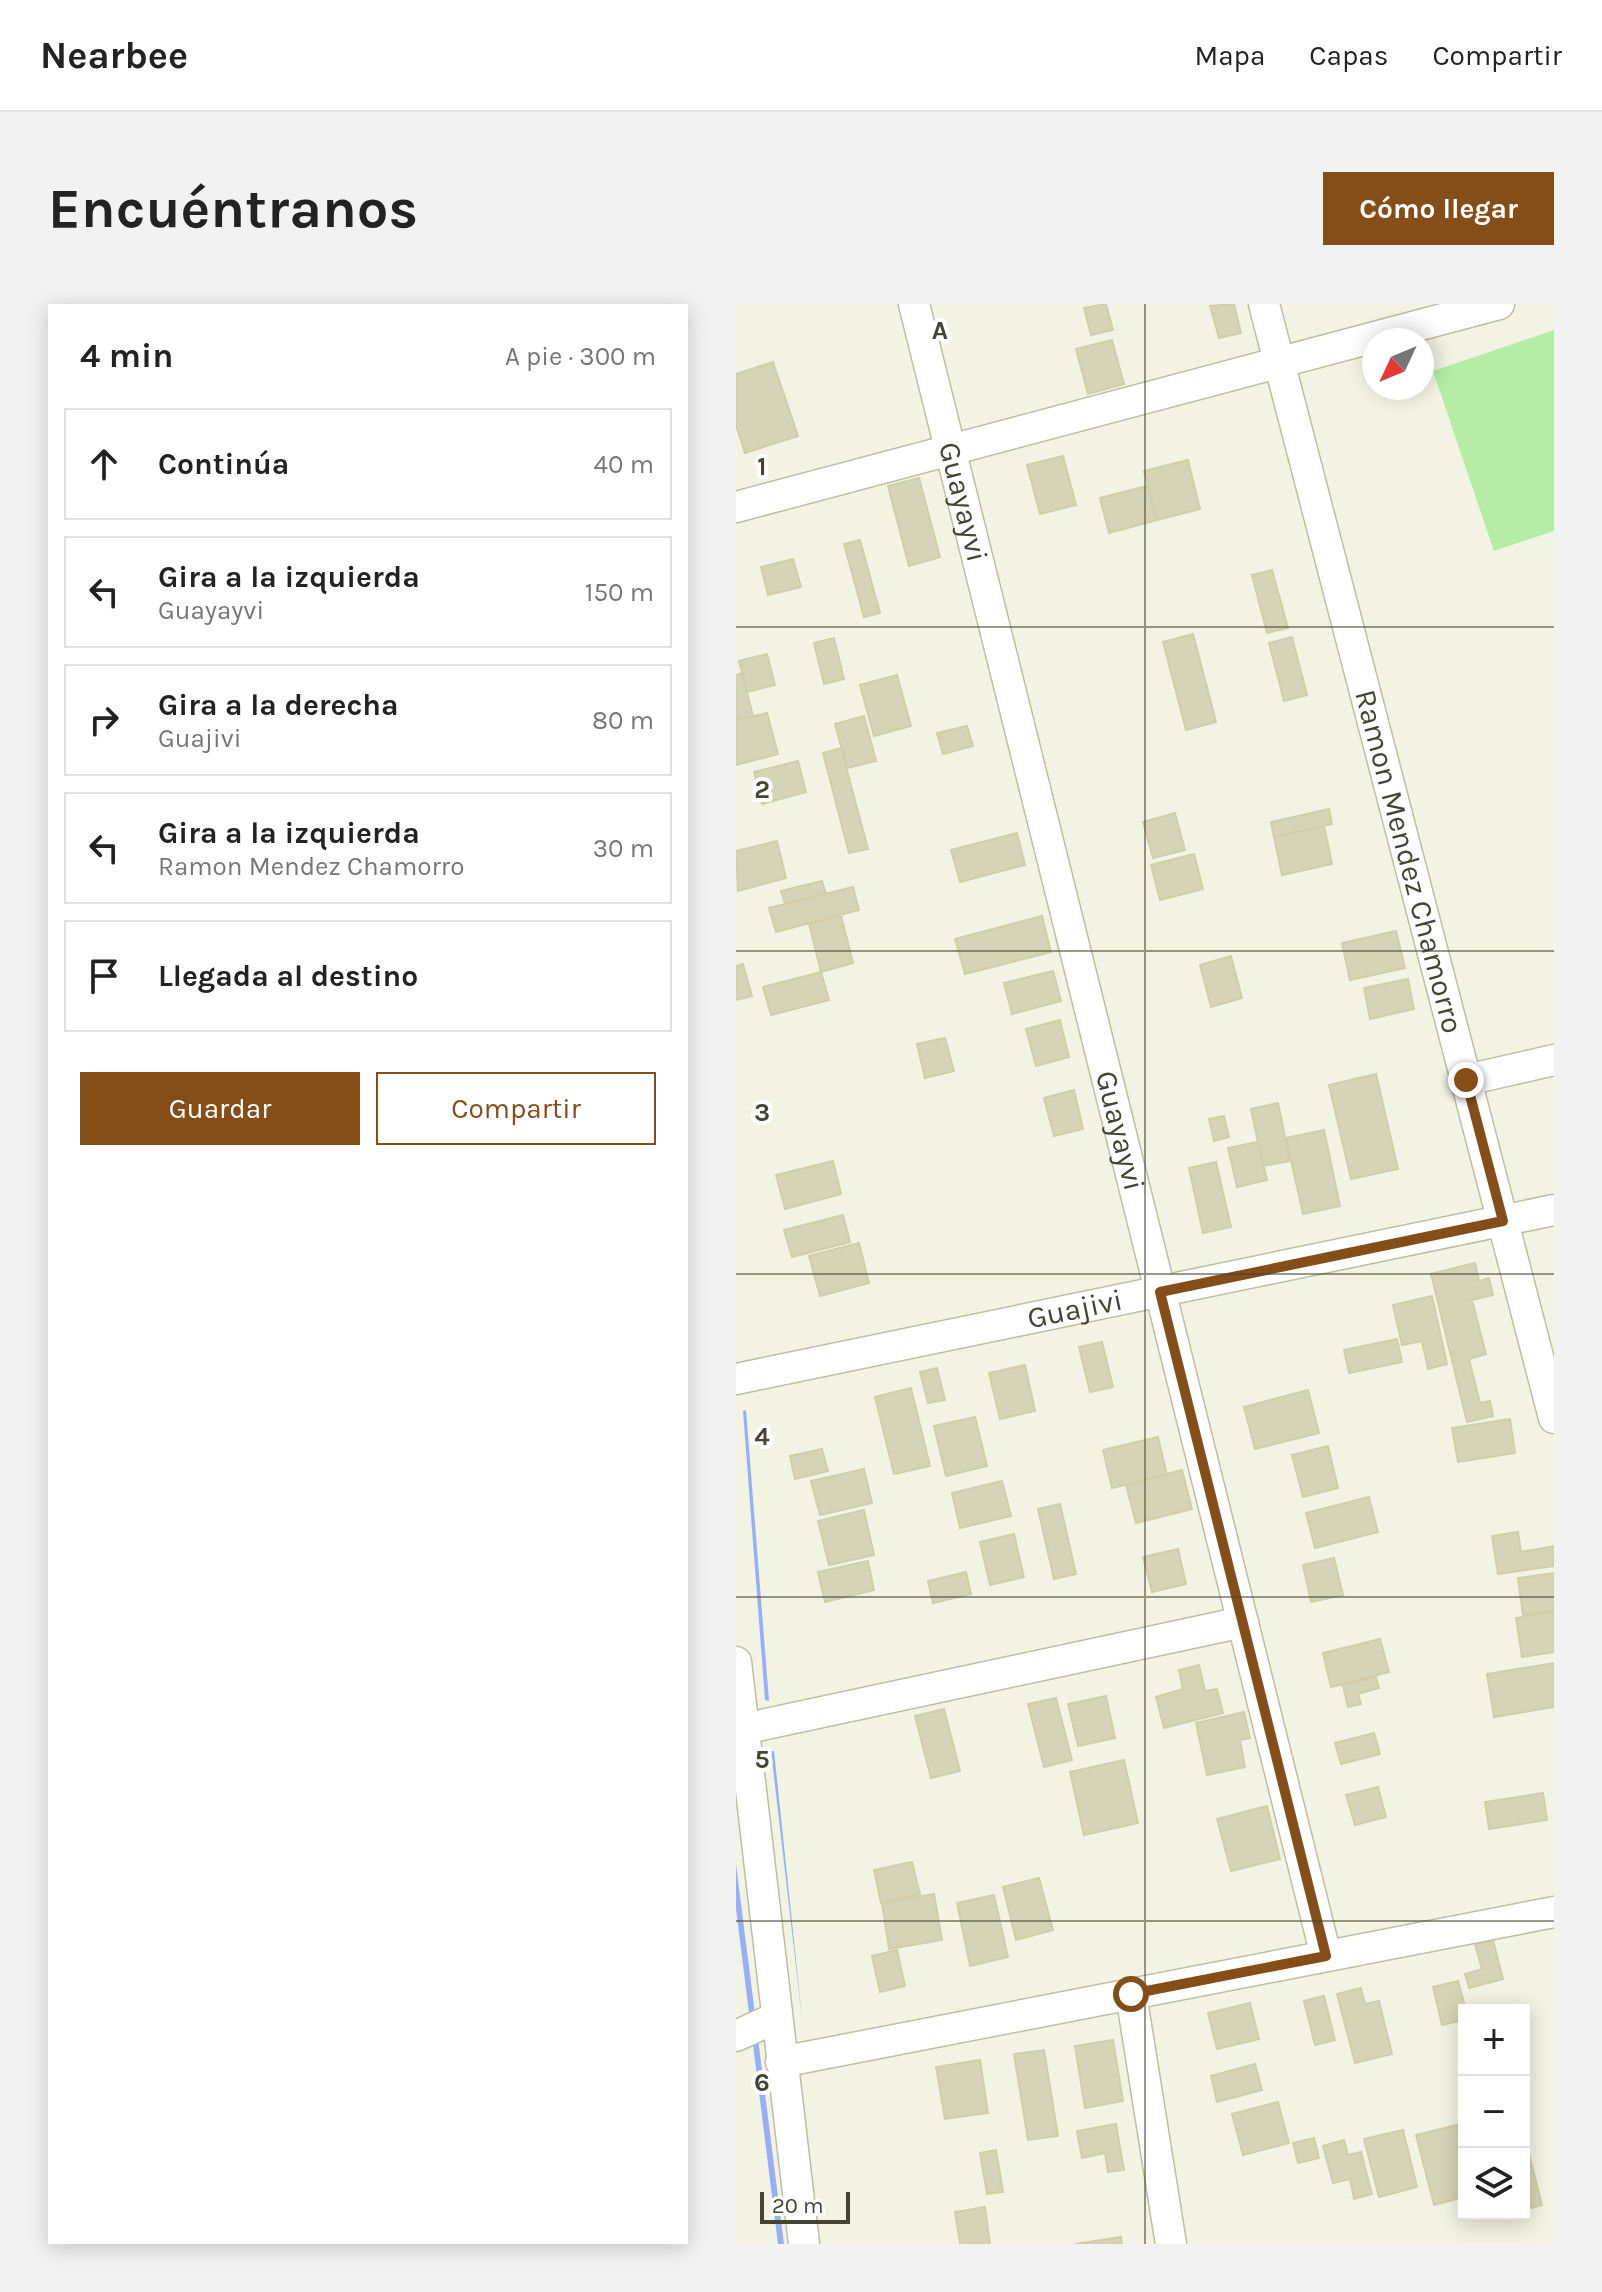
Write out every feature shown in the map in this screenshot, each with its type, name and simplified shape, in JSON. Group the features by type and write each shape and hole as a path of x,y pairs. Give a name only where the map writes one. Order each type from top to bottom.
{"street":[{"name":"Guayayvi","path":"914,304 1326,1956"},
{"name":"Ramon Mendez Chamorro","path":"1264,304 1554,1418"},
{"path":"736,507 1499,304"},
{"path":"1466,1080 1554,1060"},
{"name":"Guajivi","path":"736,1379 1554,1210"},
{"path":"743,1729 1243,1622"},
{"path":"736,1662 743,1729 743,1804 804,2244"},
{"path":"781,2062 1554,1912"},
{"path":"1131,1994 1171,2244"},
{"path":"736,2036 775,2018"}],"green space":[{"path":"1554,330 1554,531 1494,551 1434,371"}],"water":[{"path":"746,1410 769,1701 765,1700 743,1411"},
{"path":"771,1751 774,1751 803,2025"},
{"path":"736,1864 784,2244 778,2244 736,1909"}],"building":[{"path":"1106,304 1113,330 1091,335 1084,308"},
{"path":"1234,304 1241,333 1219,338 1210,306"},
{"path":"1112,340 1124,384 1088,394 1076,349"},
{"path":"773,362 798,436 745,453 736,425 736,374"},
{"path":"1063,456 1076,505 1040,514 1027,465"},
{"path":"1188,460 1200,509 1157,520 1144,471"},
{"path":"919,478 940,557 909,566 888,486"},
{"path":"1147,486 1157,520 1109,533 1100,498"},
{"path":"860,540 880,613 864,617 844,544"},
{"path":"793,559 801,587 768,595 761,567"},
{"path":"1272,570 1288,628 1267,633 1252,575"},
{"path":"1193,634 1216,722 1186,730 1163,642"},
{"path":"1292,637 1307,695 1284,701 1269,643"},
{"path":"834,638 844,679 824,684 814,643"},
{"path":"767,654 775,685 747,692 739,661"},
{"path":"742,673 753,716 736,720 736,675"},
{"path":"897,675 911,726 874,736 860,685"},
{"path":"767,713 778,754 736,765 736,720"},
{"path":"864,716 876,761 847,768 835,724"},
{"path":"967,726 973,746 943,754 937,733"},
{"path":"841,748 868,849 849,853 823,753"},
{"path":"798,761 806,792 762,804 754,772"},
{"path":"1329,809 1332,824 1274,837 1271,822"},
{"path":"1175,813 1185,850 1153,858 1143,822"},
{"path":"1324,826 1332,864 1282,875 1274,837"},
{"path":"1017,833 1025,865 960,882 951,850"},
{"path":"777,841 786,878 738,891 736,851"},
{"path":"1194,854 1203,889 1160,900 1151,865"},
{"path":"822,881 826,894 785,904 781,891"},
{"path":"853,887 859,910 776,932 769,908"},
{"path":"841,915 853,963 821,972 809,924"},
{"path":"1042,916 1051,952 965,974 955,939"},
{"path":"1396,931 1405,968 1350,980 1342,943"},
{"path":"1231,956 1242,998 1211,1007 1200,965"},
{"path":"743,964 752,996 736,1000 736,966"},
{"path":"1053,971 1061,1001 1012,1014 1004,983"},
{"path":"821,972 829,1000 771,1015 763,987"},
{"path":"1408,979 1414,1009 1370,1019 1364,988"},
{"path":"1060,1020 1069,1057 1036,1066 1026,1029"},
{"path":"945,1038 954,1071 925,1078 917,1044"},
{"path":"1376,1074 1398,1169 1351,1179 1329,1085"},
{"path":"1074,1090 1083,1129 1054,1136 1044,1098"},
{"path":"1278,1103 1290,1161 1263,1166 1251,1109"},
{"path":"1224,1116 1229,1137 1214,1141 1209,1119"},
{"path":"1324,1130 1340,1206 1303,1214 1286,1138"},
{"path":"1258,1142 1267,1180 1237,1187 1228,1148"},
{"path":"833,1161 841,1194 785,1209 776,1175"},
{"path":"1216,1162 1231,1227 1203,1233 1189,1168"},
{"path":"843,1215 850,1242 792,1257 784,1230"},
{"path":"859,1243 869,1283 820,1296 809,1256"},
{"path":"1475,1263 1479,1281 1489,1278 1493,1295 1472,1300 1486,1354 1469,1359 1480,1403 1490,1401 1493,1416 1467,1422 1431,1274"},
{"path":"1432,1296 1447,1364 1428,1369 1422,1341 1402,1345 1393,1305"},
{"path":"1397,1339 1402,1362 1349,1373 1344,1350"},
{"path":"1102,1342 1113,1387 1090,1392 1079,1347"},
{"path":"1025,1365 1035,1411 1000,1419 989,1373"},
{"path":"937,1368 945,1400 928,1403 920,1372"},
{"path":"911,1388 930,1466 894,1474 875,1397"},
{"path":"1308,1390 1319,1433 1255,1449 1244,1407"},
{"path":"975,1417 987,1466 946,1476 934,1426"},
{"path":"1510,1419 1515,1453 1458,1462 1452,1428"},
{"path":"1158,1437 1167,1475 1112,1488 1103,1450"},
{"path":"1328,1446 1338,1488 1303,1497 1292,1455"},
{"path":"822,1449 828,1471 795,1479 790,1456"},
{"path":"864,1469 872,1503 820,1515 811,1481"},
{"path":"1182,1470 1192,1509 1136,1523 1126,1485"},
{"path":"1002,1481 1011,1516 960,1528 952,1493"},
{"path":"1369,1497 1378,1532 1315,1548 1306,1513"},
{"path":"1060,1504 1076,1574 1054,1579 1038,1509"},
{"path":"864,1510 874,1555 829,1565 818,1521"},
{"path":"1518,1532 1521,1552 1554,1546 1554,1566 1498,1574 1492,1536"},
{"path":"1014,1534 1024,1577 990,1585 980,1542"},
{"path":"1178,1549 1186,1584 1152,1592 1143,1557"},
{"path":"1334,1558 1343,1595 1311,1602 1303,1565"},
{"path":"868,1561 874,1590 825,1602 818,1572"},
{"path":"966,1572 971,1594 933,1603 928,1581"},
{"path":"1554,1573 1554,1610 1523,1615 1518,1578"},
{"path":"1554,1612 1554,1652 1522,1657 1516,1618"},
{"path":"1380,1639 1389,1672 1331,1687 1323,1653"},
{"path":"1554,1663 1554,1707 1494,1717 1487,1674"},
{"path":"1199,1665 1205,1691 1217,1689 1223,1713 1164,1728 1156,1697 1183,1689 1179,1670"},
{"path":"1376,1677 1379,1688 1358,1694 1361,1704 1348,1707 1343,1685"},
{"path":"1106,1696 1115,1738 1078,1746 1068,1704"},
{"path":"1056,1698 1072,1760 1044,1767 1028,1704"},
{"path":"944,1709 960,1771 931,1778 915,1716"},
{"path":"1244,1712 1250,1738 1240,1740 1245,1767 1207,1775 1196,1723"},
{"path":"1374,1733 1380,1754 1341,1764 1335,1743"},
{"path":"1124,1760 1138,1823 1084,1835 1070,1772"},
{"path":"1378,1787 1386,1817 1355,1825 1346,1795"},
{"path":"1543,1793 1547,1820 1489,1829 1485,1802"},
{"path":"1267,1806 1280,1859 1231,1871 1217,1819"},
{"path":"912,1862 920,1894 881,1903 874,1870"},
{"path":"1039,1878 1053,1930 1016,1940 1003,1887"},
{"path":"934,1894 942,1940 889,1949 882,1903"},
{"path":"994,1895 1008,1957 970,1966 957,1903"},
{"path":"1493,1940 1503,1979 1469,1988 1465,1974 1482,1969 1475,1944"},
{"path":"897,1950 905,1986 880,1992 872,1956"},
{"path":"1458,1981 1464,2004 1458,2004 1458,2021 1442,2025 1433,1987"},
{"path":"1361,1988 1365,2004 1379,2001 1392,2054 1355,2063 1337,1994"},
{"path":"1324,1996 1335,2040 1315,2045 1304,2001"},
{"path":"1250,2003 1259,2039 1217,2049 1208,2013"},
{"path":"1113,2040 1123,2101 1085,2108 1075,2046"},
{"path":"1044,2050 1058,2136 1028,2140 1014,2054"},
{"path":"980,2060 988,2113 945,2119 936,2067"},
{"path":"1255,2064 1262,2090 1217,2102 1211,2076"},
{"path":"1278,2102 1289,2143 1243,2155 1232,2114"},
{"path":"1116,2124 1124,2170 1108,2172 1105,2153 1082,2158 1077,2131"},
{"path":"1457,2125 1458,2199 1434,2205 1416,2135"},
{"path":"1403,2130 1417,2187 1379,2197 1364,2139"},
{"path":"1314,2138 1319,2158 1298,2163 1293,2143"},
{"path":"1344,2140 1348,2155 1361,2152 1372,2194 1354,2199 1350,2179 1333,2183 1323,2146"},
{"path":"996,2150 1003,2192 987,2194 980,2153"},
{"path":"1530,2158 1542,2205 1530,2208"},
{"path":"985,2207 990,2244 960,2244 955,2212"},
{"path":"1121,2237 1122,2244 1075,2244"}],"route":[{"path":"1131,1994 1326,1956 1160,1292 1503,1221 1466,1080"}]}
